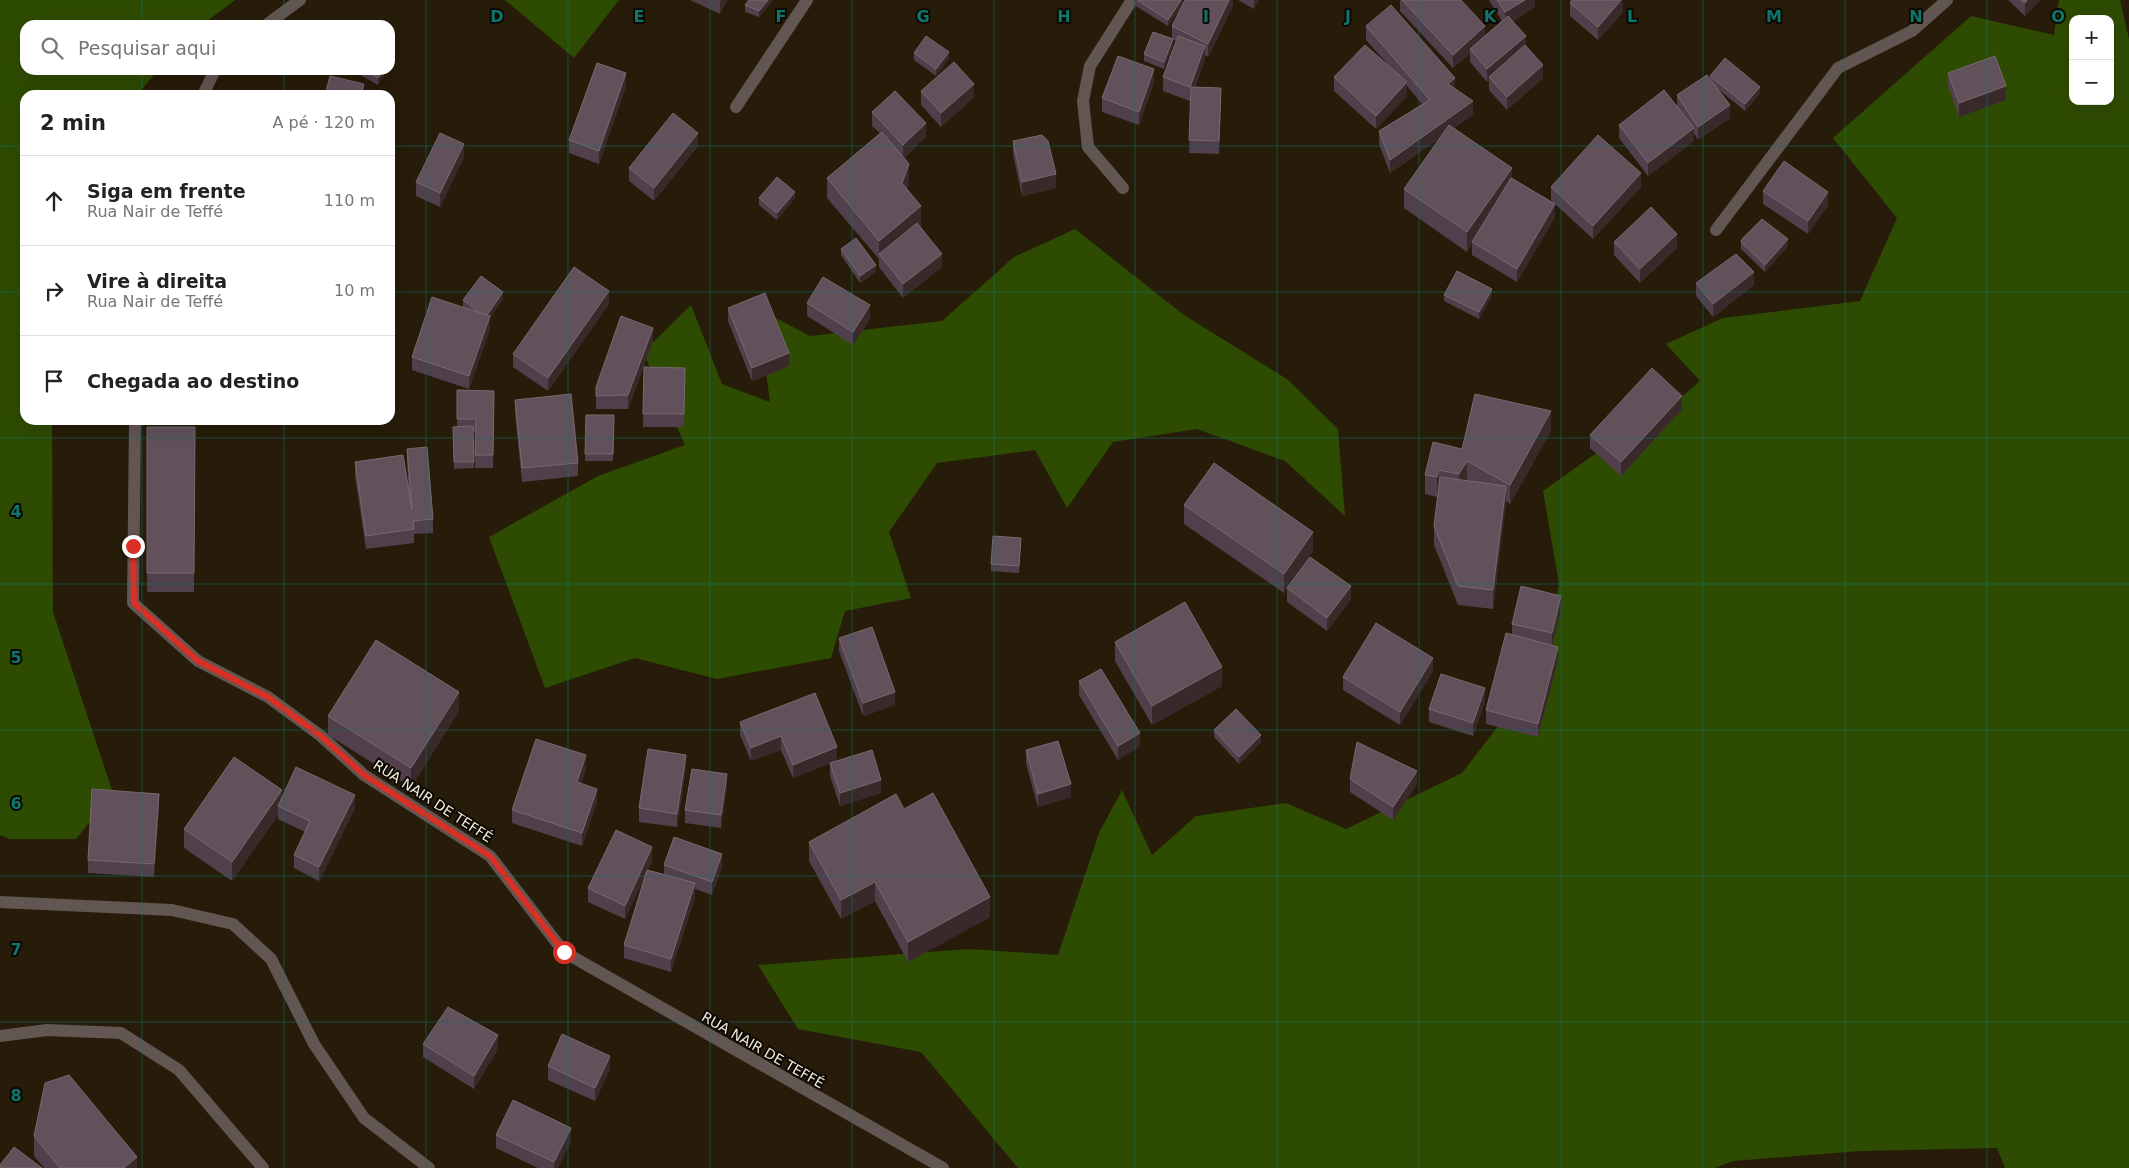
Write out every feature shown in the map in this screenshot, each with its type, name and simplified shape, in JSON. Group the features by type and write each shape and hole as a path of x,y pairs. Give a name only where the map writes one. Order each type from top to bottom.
{"street":[{"path":"273,20 300,0"},
{"path":"736,107 807,0"},
{"path":"1123,188 1088,147 1083,101 1090,66 1132,0"},
{"path":"1716,230 1838,68 1912,31 1947,0"},
{"path":"205,90 213,75"},
{"name":"RUA NAIR DE TEFFÉ","path":"135,425 134,603 198,661 268,697 321,736 364,775 490,856 564,952 942,1168"},
{"path":"0,902 172,910 233,924 271,959 314,1044 364,1118 429,1168"},
{"path":"0,1036 47,1030 121,1033 179,1070 263,1168"}],"green space":[{"path":"0,0 235,0 209,20 20,20 20,75 154,75 141,90 20,90 20,425 52,425 53,612 113,793 76,839 9,839 0,835"},
{"path":"505,0 619,0 574,58"},
{"path":"2059,0 2120,0 2129,39 2129,1168 2005,1168 1997,1148 1860,1151 1733,1161 1715,1168 1018,1168 921,1052 798,1029 758,965 968,949 1058,955 1099,833 1122,790 1152,855 1196,816 1286,803 1346,829 1462,773 1539,673 1559,584 1543,491 1623,434 1670,407 1700,381 1666,344 1723,318 1860,301 1897,218 1833,138 1971,16 2054,35"},
{"path":"1075,229 1184,315 1287,379 1338,429 1345,516 1285,461 1197,429 1113,442 1067,508 1035,450 937,463 889,532 911,598 845,611 831,658 717,679 635,658 545,688 489,537 598,476 685,445 643,352 691,305 722,384 770,402 757,308 810,336 942,321 1014,257"}],"building":[{"path":"749,0 768,0 759,11 745,5"},
{"path":"1137,0 1181,0 1168,20"},
{"path":"1185,0 1229,0 1208,44 1172,26"},
{"path":"1402,0 1461,0 1485,26 1453,55"},
{"path":"1497,0 1525,0 1505,12"},
{"path":"1572,0 1621,0 1598,27 1570,3"},
{"path":"1391,5 1455,78 1448,84 1473,101 1390,160 1379,131 1430,100 1366,26"},
{"path":"1508,16 1526,36 1487,69 1470,49"},
{"path":"1153,32 1173,39 1164,62 1144,54"},
{"path":"926,36 949,52 936,69 914,53"},
{"path":"1178,36 1205,46 1190,87 1163,77"},
{"path":"1365,45 1407,82 1376,116 1334,77"},
{"path":"1525,45 1543,65 1507,97 1489,77"},
{"path":"1118,56 1154,69 1139,112 1102,98"},
{"path":"1995,56 2006,86 1959,103 1948,73"},
{"path":"1725,58 1760,87 1745,104 1710,76"},
{"path":"954,62 974,84 941,113 921,91"},
{"path":"597,63 626,73 599,151 569,140"},
{"path":"1707,75 1730,105 1698,127 1677,95"},
{"path":"330,76 364,84 362,90 326,90"},
{"path":"1191,87 1221,88 1219,141 1189,140"},
{"path":"1664,90 1694,128 1648,163 1619,125"},
{"path":"895,91 926,123 903,145 872,112"},
{"path":"673,113 698,133 654,188 629,168"},
{"path":"1449,125 1512,168 1467,232 1404,189"},
{"path":"882,132 909,164 902,183 921,206 879,241 827,178"},
{"path":"440,133 464,144 440,193 416,182"},
{"path":"1042,135 1048,141 1056,174 1022,182 1013,141"},
{"path":"1598,135 1641,173 1593,226 1551,187"},
{"path":"1784,161 1828,192 1808,221 1763,191"},
{"path":"777,177 795,192 777,213 759,198"},
{"path":"1511,178 1555,204 1517,269 1472,242"},
{"path":"1651,207 1677,234 1640,269 1614,242"},
{"path":"1762,219 1788,239 1765,265 1741,242"},
{"path":"917,223 942,254 903,284 879,254"},
{"path":"856,238 876,265 860,276 841,249"},
{"path":"1736,254 1754,272 1713,304 1696,283"},
{"path":"574,267 609,291 548,378 513,354"},
{"path":"1457,271 1492,289 1479,312 1444,295"},
{"path":"481,276 503,292 487,315 480,313 463,300"},
{"path":"823,277 870,305 853,332 807,303"},
{"path":"765,293 789,353 752,368 728,308"},
{"path":"432,297 490,316 469,376 412,357"},
{"path":"621,316 653,328 628,395 596,396 596,387"},
{"path":"644,367 685,368 684,414 643,414"},
{"path":"1652,368 1682,396 1621,462 1590,435"},
{"path":"457,390 494,391 493,455 475,455 476,419 457,419"},
{"path":"571,394 578,463 522,468 515,400"},
{"path":"1475,394 1551,411 1510,485 1467,461 1459,474 1439,470 1437,477 1425,475 1433,442 1462,449"},
{"path":"586,415 614,415 613,454 585,454"},
{"path":"473,426 474,462 454,462 453,427"},
{"path":"147,427 195,427 194,573 147,573"},
{"path":"427,447 433,519 413,521 414,529 366,536 355,462 403,455 412,510 407,449"},
{"path":"1214,463 1313,532 1284,574 1184,505"},
{"path":"1440,477 1506,486 1493,590 1458,586 1434,526"},
{"path":"993,536 1021,538 1019,566 991,564"},
{"path":"1310,557 1351,586 1327,618 1287,588"},
{"path":"1521,586 1561,596 1552,633 1512,624"},
{"path":"1185,602 1222,667 1152,706 1115,642"},
{"path":"1376,623 1433,658 1400,712 1343,677"},
{"path":"872,627 895,692 863,703 839,638"},
{"path":"1506,633 1558,647 1538,724 1486,710"},
{"path":"376,640 459,692 411,768 328,716"},
{"path":"1101,669 1140,733 1118,746 1079,681"},
{"path":"1441,674 1485,688 1473,723 1429,709"},
{"path":"815,693 837,747 793,765 781,736 751,748 740,722"},
{"path":"1236,709 1261,735 1239,757 1214,730"},
{"path":"536,739 586,755 577,782 597,789 582,833 512,810"},
{"path":"1058,741 1071,784 1038,794 1026,750"},
{"path":"1357,742 1417,771 1393,807 1350,779"},
{"path":"648,749 686,755 677,814 639,808"},
{"path":"872,750 881,780 840,793 830,763"},
{"path":"234,757 282,790 232,862 184,829"},
{"path":"296,767 355,795 319,867 294,855 310,821 278,806"},
{"path":"692,769 727,774 721,815 685,810"},
{"path":"92,789 159,794 154,864 88,860"},
{"path":"933,793 990,897 908,942 875,882 841,900 809,842 896,794 904,809"},
{"path":"616,830 652,847 625,906 588,888"},
{"path":"674,837 722,854 712,882 664,865"},
{"path":"647,870 695,883 671,959 624,945"},
{"path":"448,1007 498,1035 474,1076 423,1044"},
{"path":"562,1034 610,1056 595,1088 548,1066"},
{"path":"69,1075 137,1157 124,1168 60,1168 34,1136 45,1083"},
{"path":"513,1100 571,1128 554,1162 496,1135"},
{"path":"14,1147 42,1168 0,1168 0,1165"}],"route":[{"path":"133,546 134,603 198,661 268,697 321,736 364,775 490,856 564,952"}]}
